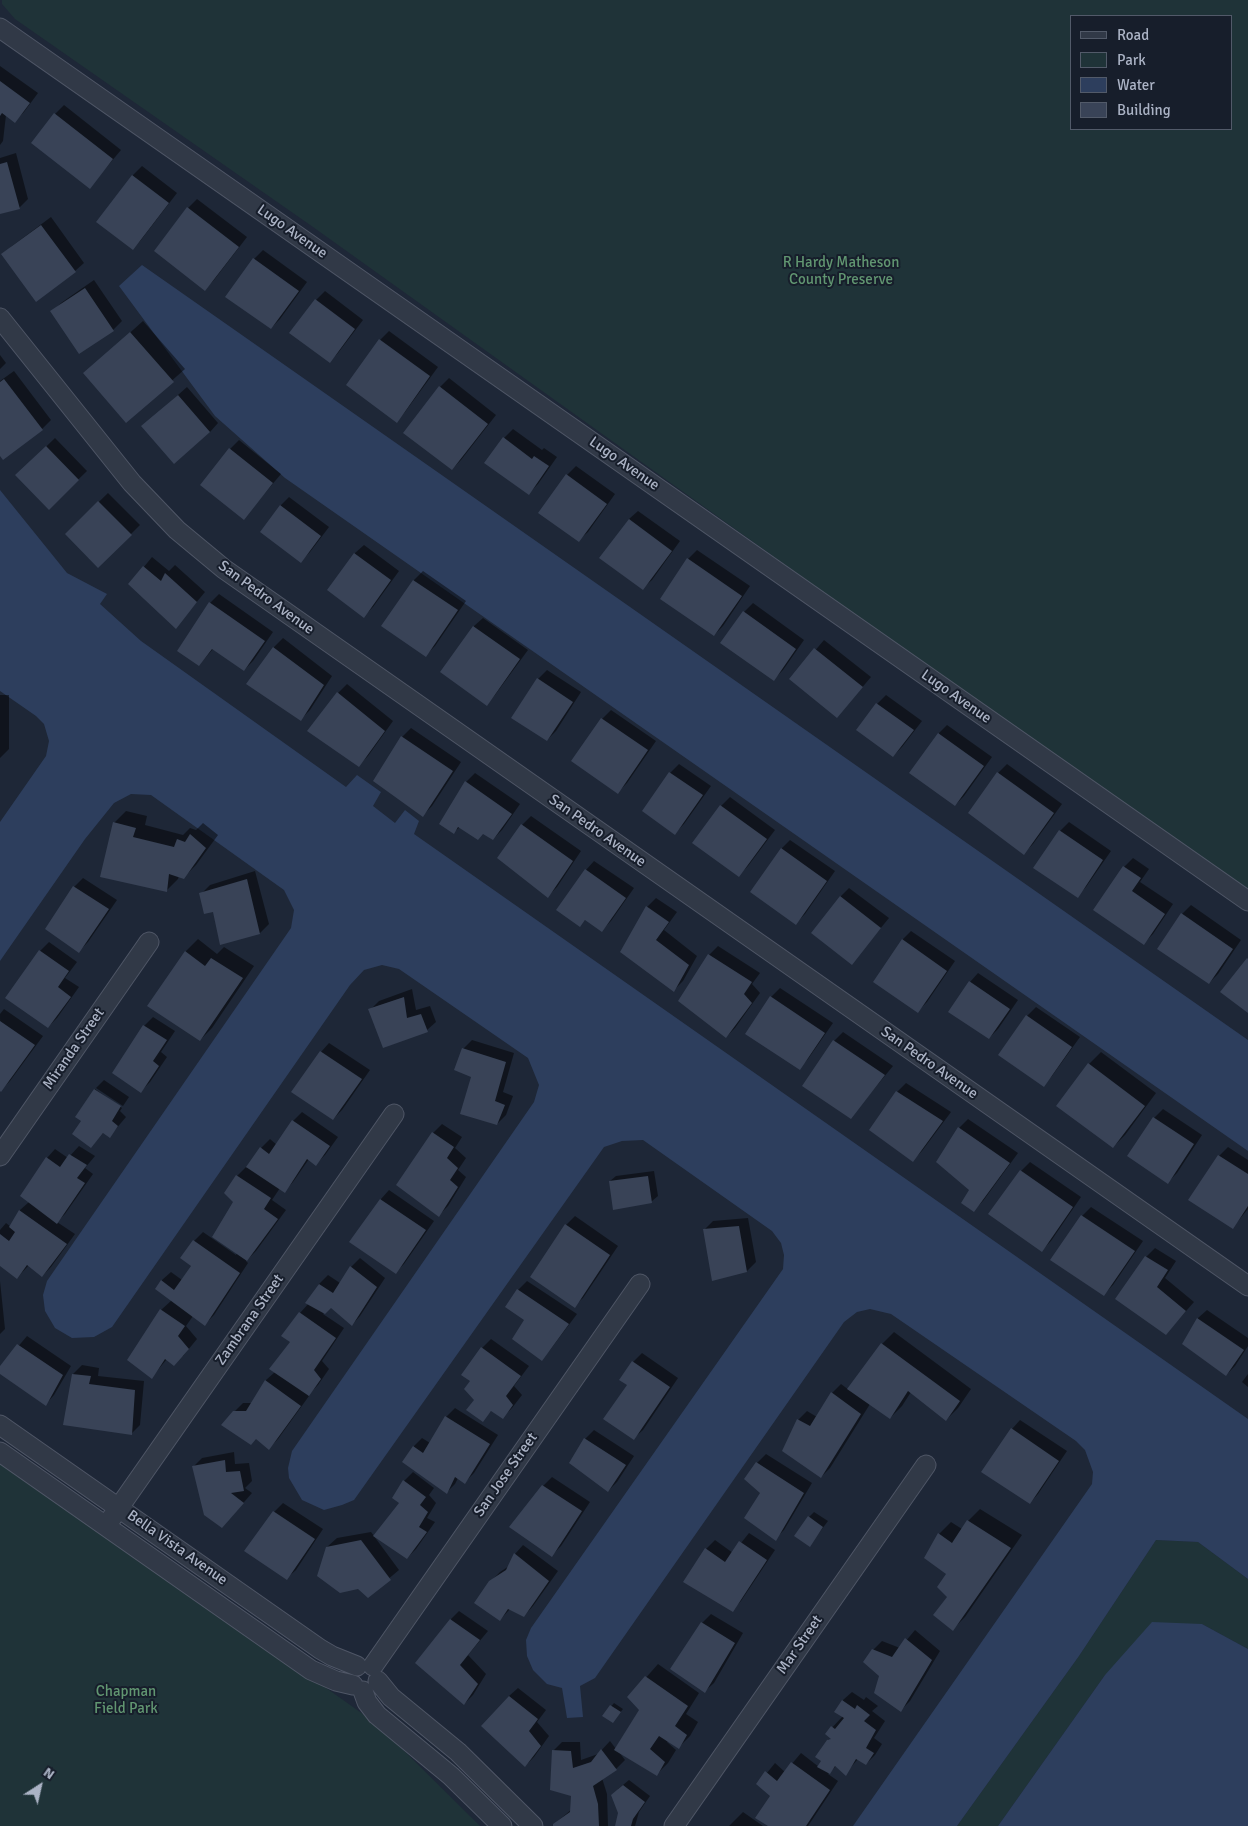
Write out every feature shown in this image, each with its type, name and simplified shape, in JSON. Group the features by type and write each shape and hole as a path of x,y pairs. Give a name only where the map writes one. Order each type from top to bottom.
{"street":[{"name":"Lugo Avenue","path":"0,28 1248,901"},
{"name":"San Pedro Avenue","path":"0,318 132,483 177,530 224,568 1248,1286"},
{"name":"Miranda Street","path":"0,1156 148,942"},
{"name":"Zambrana Street","path":"106,1526 394,1114"},
{"name":"San Jose Street","path":"365,1678 640,1284"},
{"name":"Bella Vista Avenue","path":"0,1425 365,1678 458,1752 533,1826"},
{"name":"Bella Vista Avenue","path":"0,1452 311,1670 336,1681 365,1678"},
{"name":"Mar Street","path":"674,1826 926,1465"},
{"path":"365,1678 367,1702 377,1715 450,1776 502,1826"}],"green space":[{"name":"R Hardy Matheson County Preserve","path":"2,0 1248,0 1248,896 313,227 15,19 2,4"},
{"name":"Chapman Field Park","path":"0,1457 377,1724 480,1826 0,1826"},
{"path":"1156,1540 1198,1542 1248,1579 1248,1649 1202,1624 1105,1675 998,1826 957,1826 1079,1656"}],"water":[{"path":"142,265 1248,1040 1248,1151 285,478 215,416 119,286"},
{"path":"0,490 67,573 107,594 100,604 141,641 346,787 357,775 381,792 373,806 395,823 405,810 419,821 414,834 1248,1419 1248,1579 1198,1542 1156,1540 1079,1656 957,1826 853,1826 1092,1484 1093,1472 1085,1450 1076,1441 891,1314 870,1309 857,1312 844,1322 595,1678 580,1686 583,1717 567,1718 562,1688 547,1684 533,1670 527,1656 526,1640 531,1628 783,1269 784,1255 781,1243 772,1231 643,1140 622,1141 604,1147 354,1500 324,1510 302,1500 289,1478 288,1468 292,1451 534,1102 539,1085 528,1058 399,969 382,965 364,970 350,985 112,1327 94,1337 72,1338 55,1328 45,1311 43,1295 47,1281 291,928 294,910 284,890 151,795 131,794 114,803 85,839 0,961 0,822 46,756 49,741 44,724 36,716 0,691"},
{"path":"1152,1622 1202,1624 1248,1649 1248,1826 998,1826 1105,1675"}],"building":[{"path":"0,81 30,103 15,123 2,113 0,116"},
{"path":"54,113 113,159 90,189 31,143"},
{"path":"7,162 20,209 0,214 0,164"},
{"path":"132,175 169,203 133,250 96,222"},
{"path":"187,207 239,247 205,291 154,251"},
{"path":"41,225 76,272 36,302 1,254"},
{"path":"253,258 299,291 271,329 225,297"},
{"path":"85,288 114,331 79,354 50,311"},
{"path":"315,299 355,329 330,363 289,333"},
{"path":"130,332 174,382 126,423 83,373"},
{"path":"379,339 430,376 397,423 346,385"},
{"path":"4,379 43,430 3,460 0,456 0,382"},
{"path":"439,386 488,424 452,470 403,433"},
{"path":"178,395 210,432 174,464 141,426"},
{"path":"503,437 532,459 534,456 549,466 529,495 484,463"},
{"path":"46,446 79,480 49,510 15,475"},
{"path":"229,448 273,483 244,520 200,485"},
{"path":"566,474 607,504 579,542 538,513"},
{"path":"98,501 132,535 98,568 65,534"},
{"path":"280,505 321,536 301,563 260,532"},
{"path":"629,519 672,551 643,590 599,558"},
{"path":"354,553 391,580 364,618 327,590"},
{"path":"687,558 742,596 714,636 660,599"},
{"path":"143,566 161,581 165,573 197,602 176,629 128,584"},
{"path":"413,580 458,610 426,657 381,626"},
{"path":"209,602 265,641 244,671 212,649 199,666 177,651"},
{"path":"743,611 796,649 774,681 720,643"},
{"path":"473,626 520,659 487,706 440,672"},
{"path":"273,647 324,685 301,721 246,684"},
{"path":"814,648 863,687 837,718 789,679"},
{"path":"537,678 573,702 547,741 511,718"},
{"path":"337,692 385,731 359,767 307,731"},
{"path":"876,703 914,730 893,757 856,730"},
{"path":"601,718 648,750 618,794 571,761"},
{"path":"938,733 984,766 955,806 909,773"},
{"path":"401,736 453,771 423,817 373,781"},
{"path":"669,772 703,795 675,835 642,811"},
{"path":"997,772 1054,813 1024,855 968,813"},
{"path":"465,781 512,814 493,840 483,834 478,840 458,827 454,834 439,824"},
{"path":"720,805 767,839 739,877 692,843"},
{"path":"113,822 136,828 133,837 174,847 177,839 185,842 190,834 206,848 184,879 169,874 167,892 100,877"},
{"path":"521,824 573,861 548,898 497,858"},
{"path":"1059,830 1103,860 1078,898 1033,868"},
{"path":"781,848 827,881 796,925 750,892"},
{"path":"1123,866 1141,878 1132,891 1165,914 1144,945 1093,910"},
{"path":"585,869 626,898 602,932 585,920 580,927 556,910"},
{"path":"247,879 260,934 220,945 213,912 204,914 199,893"},
{"path":"73,886 109,909 79,953 45,929"},
{"path":"840,896 881,928 852,965 811,933"},
{"path":"646,906 669,922 656,940 689,965 674,992 620,952"},
{"path":"1181,913 1233,949 1209,984 1157,949"},
{"path":"902,939 947,971 918,1013 873,982"},
{"path":"39,950 69,971 58,987 71,997 48,1028 5,998"},
{"path":"185,951 205,966 211,958 243,978 200,1041 147,1006"},
{"path":"708,954 752,982 744,994 752,1003 726,1038 678,1001"},
{"path":"1248,959 1248,1013 1220,992"},
{"path":"969,981 1010,1009 989,1039 948,1012"},
{"path":"770,996 825,1033 800,1070 745,1034"},
{"path":"404,997 407,1018 421,1014 428,1032 383,1048 368,1009"},
{"path":"1026,1015 1072,1047 1044,1087 998,1055"},
{"path":"0,1021 35,1045 1,1092 0,1091"},
{"path":"143,1025 167,1040 153,1061 159,1066 141,1093 112,1073"},
{"path":"833,1040 885,1075 851,1119 802,1086"},
{"path":"462,1048 506,1062 495,1101 505,1105 497,1125 460,1114 471,1077 454,1070"},
{"path":"320,1051 362,1079 333,1120 291,1092"},
{"path":"1088,1063 1145,1106 1113,1148 1056,1106"},
{"path":"94,1089 121,1106 112,1121 118,1126 110,1138 103,1133 91,1148 72,1134 81,1121 75,1117"},
{"path":"896,1091 943,1121 913,1162 869,1130"},
{"path":"1153,1117 1194,1144 1168,1184 1127,1156"},
{"path":"292,1120 330,1146 316,1166 307,1159 285,1193 246,1167 260,1147 269,1154"},
{"path":"958,1127 1010,1163 974,1212 961,1203 969,1190 936,1162"},
{"path":"432,1132 454,1147 447,1158 458,1168 450,1180 458,1187 439,1217 396,1185"},
{"path":"69,1154 87,1165 77,1178 85,1183 57,1224 20,1196 46,1157 60,1167"},
{"path":"1218,1155 1248,1174 1248,1206 1233,1229 1188,1200"},
{"path":"1020,1170 1073,1207 1042,1252 988,1214"},
{"path":"236,1175 271,1198 264,1209 278,1219 247,1261 212,1237 233,1202 224,1193"},
{"path":"648,1176 652,1203 613,1210 609,1181"},
{"path":"380,1199 426,1230 396,1274 349,1242"},
{"path":"19,1210 67,1244 42,1277 27,1265 17,1279 0,1266 0,1234 9,1241 15,1232 9,1227"},
{"path":"1081,1215 1135,1251 1104,1296 1050,1260"},
{"path":"565,1224 610,1255 575,1308 530,1277"},
{"path":"739,1226 747,1272 712,1281 703,1229"},
{"path":"193,1240 240,1273 205,1326 155,1289 161,1280 174,1290 191,1266 180,1258"},
{"path":"1145,1256 1168,1270 1157,1287 1186,1311 1166,1335 1115,1299"},
{"path":"350,1266 377,1287 352,1326 331,1308 325,1314 305,1303 319,1284 333,1293"},
{"path":"517,1289 569,1324 542,1361 512,1339 524,1320 505,1307"},
{"path":"160,1309 185,1326 178,1336 189,1349 174,1366 165,1359 152,1379 127,1360"},
{"path":"299,1312 336,1338 314,1370 321,1379 309,1396 269,1369 290,1342 281,1336"},
{"path":"1197,1318 1244,1350 1226,1376 1182,1344"},
{"path":"881,1343 960,1401 946,1421 908,1391 890,1419 847,1389"},
{"path":"17,1344 63,1375 46,1406 0,1374 0,1366"},
{"path":"481,1347 521,1376 506,1396 513,1405 503,1419 491,1411 483,1422 466,1410 474,1400 464,1389 470,1381 461,1375"},
{"path":"632,1361 670,1387 634,1440 603,1419 627,1385 619,1380"},
{"path":"72,1374 91,1376 89,1384 135,1390 132,1435 63,1425"},
{"path":"265,1380 301,1406 269,1450 256,1439 251,1445 221,1425 233,1411 246,1411"},
{"path":"831,1392 861,1414 821,1478 782,1451 797,1419 810,1426"},
{"path":"445,1416 490,1444 465,1484 455,1477 447,1494 402,1462 413,1446 423,1453"},
{"path":"1011,1428 1059,1461 1030,1504 981,1472"},
{"path":"584,1438 626,1465 608,1492 569,1463"},
{"path":"225,1460 226,1472 240,1471 244,1491 231,1493 244,1503 222,1528 204,1515 192,1466"},
{"path":"756,1462 804,1493 776,1541 744,1518 760,1493 744,1479"},
{"path":"403,1480 426,1497 420,1505 428,1512 419,1527 427,1532 407,1559 373,1536 399,1503 392,1498"},
{"path":"542,1485 582,1511 552,1557 509,1527"},
{"path":"273,1511 315,1539 287,1580 244,1551"},
{"path":"808,1516 823,1527 810,1547 794,1536"},
{"path":"967,1520 1011,1548 953,1631 933,1615 947,1597 937,1587 946,1574 924,1558 938,1533 952,1543"},
{"path":"361,1540 391,1580 368,1598 358,1589 340,1593 317,1576 326,1547"},
{"path":"739,1541 767,1560 733,1612 683,1582 705,1548 725,1562"},
{"path":"514,1553 549,1581 524,1617 508,1609 500,1621 474,1603 489,1581 506,1570"},
{"path":"450,1619 480,1640 460,1665 478,1684 464,1705 415,1663"},
{"path":"701,1622 735,1643 705,1693 670,1669"},
{"path":"905,1638 932,1660 901,1712 874,1693 879,1676 863,1662 872,1649 892,1657"},
{"path":"645,1676 688,1706 675,1726 687,1735 679,1749 659,1736 650,1749 665,1762 657,1776 614,1750 639,1710 627,1697"},
{"path":"509,1696 538,1719 529,1731 541,1746 525,1767 481,1726"},
{"path":"842,1700 855,1709 857,1705 870,1715 864,1721 876,1730 866,1748 874,1753 866,1765 856,1759 846,1776 835,1766 830,1774 817,1767 821,1761 815,1757 827,1740 831,1739 825,1734 831,1726 835,1729 844,1718 834,1712"},
{"path":"610,1705 621,1712 613,1723 602,1716"},
{"path":"601,1749 617,1770 593,1786 598,1804 599,1826 553,1826 553,1824 570,1812 571,1796 550,1790 552,1750 571,1751 573,1768 591,1762"},
{"path":"791,1762 830,1790 806,1826 768,1826 755,1818 770,1796 756,1784 765,1771 777,1781"},
{"path":"623,1785 645,1802 633,1819 631,1826 615,1826 618,1813 611,1795"}]}
